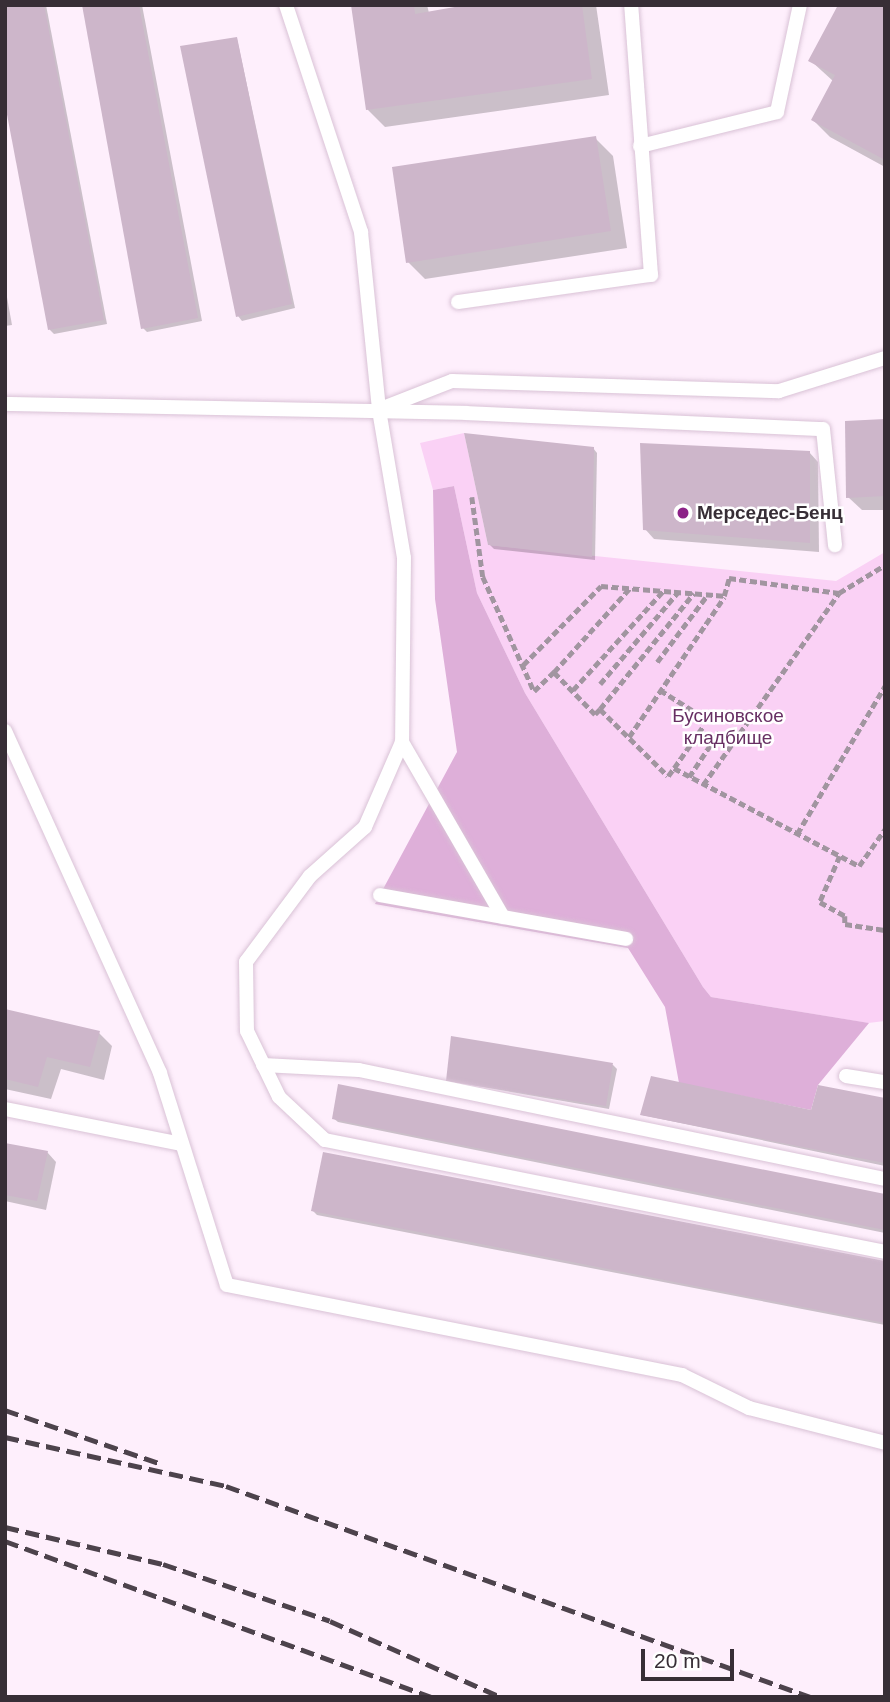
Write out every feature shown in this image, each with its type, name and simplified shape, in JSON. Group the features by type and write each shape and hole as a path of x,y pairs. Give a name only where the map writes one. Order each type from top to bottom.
{"lane":[{"path":"286,5 360,232 379,410 404,558 402,742 365,827 310,876 246,962 247,1031 263,1065 279,1097 325,1140 885,1252"},
{"path":"458,302 651,275 631,5"},
{"path":"640,146 777,112 800,5"},
{"path":"379,410 452,381 779,391 885,358"},
{"path":"5,404 379,410 823,429 835,545"},
{"path":"5,731 160,1073 227,1285 682,1375 749,1408 885,1443"},
{"path":"402,742 503,917"},
{"path":"380,895 626,939"},
{"path":"263,1065 359,1070 885,1179"},
{"path":"846,1076 885,1082"},
{"path":"5,1109 182,1144"}],"path":[{"path":"472,497 483,577 534,691 630,588"},
{"path":"703,785 839,593 885,565"},
{"path":"629,737 724,596 729,578 839,593"},
{"path":"523,665 601,586 724,596"},
{"path":"572,690 663,591"},
{"path":"600,684 678,592"},
{"path":"554,671 595,714 694,593"},
{"path":"657,662 708,594"},
{"path":"797,834 885,686"},
{"path":"660,690 692,710"},
{"path":"600,709 668,776 704,725"},
{"path":"689,777 719,732"},
{"path":"674,768 859,866 885,829"},
{"path":"840,856 820,902 845,916 845,924 885,930"}],"green space":[{"name":"Бусиновское кладбище","path":"464,433 488,545 836,581 885,552 885,1021 868,1023 711,997 703,987 525,693 477,593 454,486 433,490 420,443"}],"shaded area":[{"path":"454,486 477,593 525,693 703,987 711,997 869,1023 818,1085 811,1110 679,1083 665,1007 628,948 375,904 457,752 435,599 433,490"}],"building":[{"path":"5,5 44,5 104,320 48,330 5,104"},
{"path":"82,5 139,5 198,318 141,329"},
{"path":"351,5 414,5 415,14 466,5 582,5 592,79 366,110"},
{"path":"838,5 885,5 885,160 811,120 835,75 808,61"},
{"path":"237,37 292,304 236,317 180,46"},
{"path":"596,136 611,231 406,263 392,167"},
{"path":"885,419 885,496 846,498 845,421"},
{"path":"464,433 594,447 592,557 488,545"},
{"path":"640,443 810,451 810,543 643,530"},
{"path":"5,1009 100,1031 90,1067 47,1057 38,1087 5,1079"},
{"path":"451,1036 613,1063 606,1106 446,1081"},
{"path":"651,1076 811,1110 818,1085 885,1098 885,1163 640,1115"},
{"path":"338,1084 885,1194 885,1230 332,1119"},
{"path":"5,1143 48,1151 37,1201 5,1195"},
{"path":"323,1152 885,1261 885,1323 311,1211"}],"railway":[{"path":"5,1410 159,1463"},
{"path":"5,1437 226,1486 810,1697"},
{"path":"5,1527 163,1564 330,1621 501,1697"},
{"path":"5,1541 432,1697"}],"place":[{"name":"Мерседес-Бенц","path":"683,513"}]}
